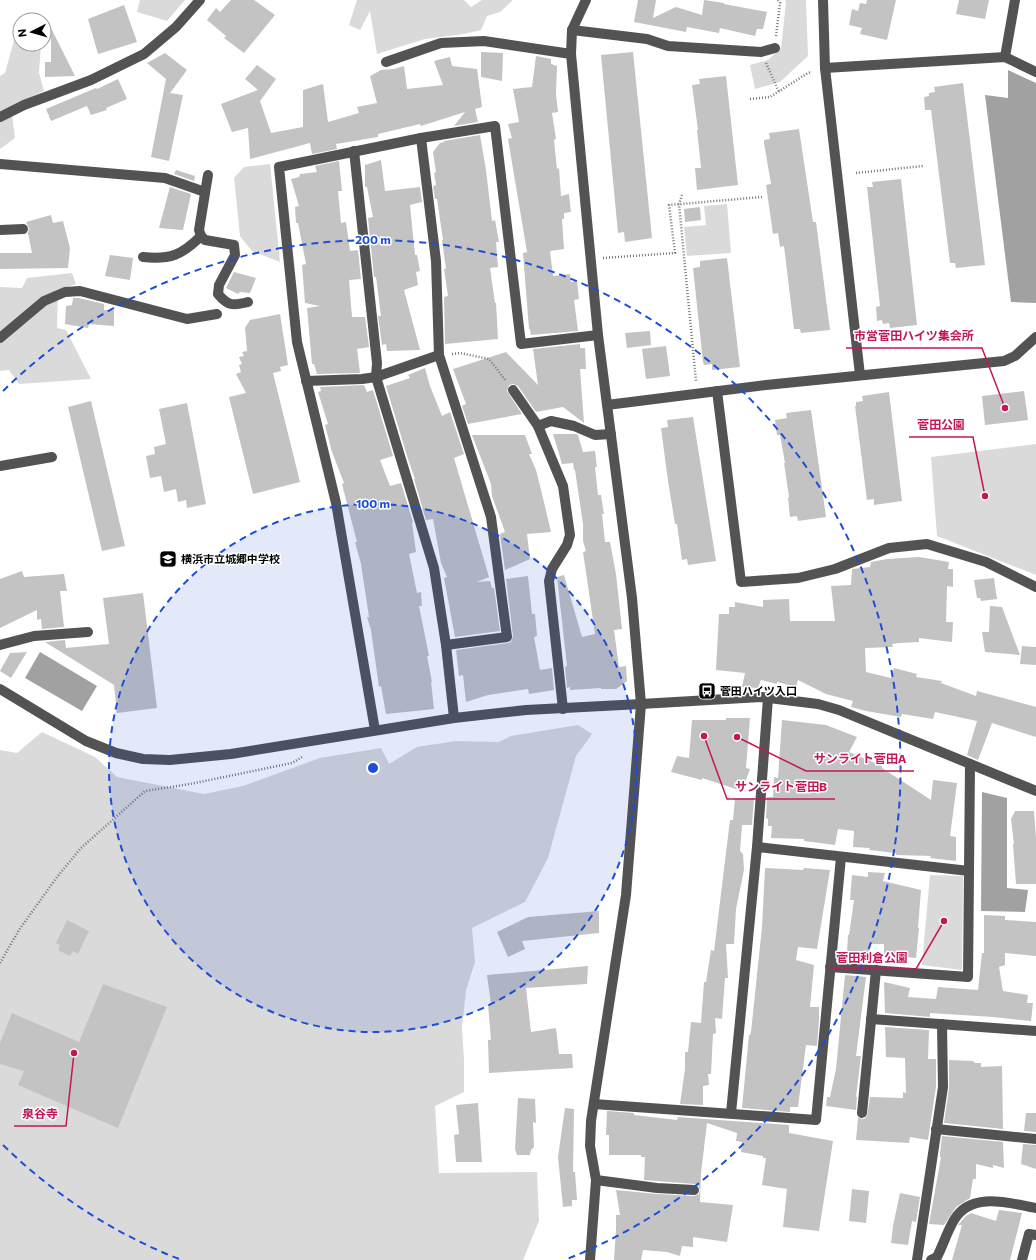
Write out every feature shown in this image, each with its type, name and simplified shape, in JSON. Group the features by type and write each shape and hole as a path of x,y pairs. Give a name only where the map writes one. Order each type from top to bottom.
{"street":[{"path":"0,117 24,105 90,80 144,54 176,27 200,0"},
{"path":"586,0 572,30 571,54 598,335 632,598 641,704 626,895 591,1121 590,1146 596,1180 590,1260"},
{"path":"823,0 826,68 860,375"},
{"path":"1005,57 1015,0"},
{"path":"572,30 647,39 668,46 761,52 776,44"},
{"path":"386,62 441,43 484,41 571,54"},
{"path":"826,68 1005,57 1036,72"},
{"path":"375,730 336,503 297,342 279,167 421,138 495,126 521,344 598,335"},
{"path":"421,138 436,261 439,355 491,517 507,637 446,645"},
{"path":"354,152 377,363 376,378 434,568 446,645 454,718"},
{"path":"0,164 165,178 205,192"},
{"path":"208,175 199,230 201,236 205,240 234,245 235,256 219,285 218,294 224,301 232,305 248,302"},
{"path":"0,230 23,229"},
{"path":"143,258 158,259 170,257 192,245 201,236"},
{"path":"0,338 44,301 65,292 80,291 187,319 217,314"},
{"path":"607,405 697,393 1004,361 1015,356 1035,340"},
{"path":"306,381 376,378 439,355"},
{"path":"513,390 538,426 563,486 570,535 567,545 552,569 549,581 563,709"},
{"path":"717,391 740,582 798,578 835,569 890,548 927,544 986,562 1036,587"},
{"path":"538,426 552,421 574,426 595,435 611,434"},
{"path":"0,466 52,457"},
{"path":"0,645 34,636 88,632"},
{"path":"0,689 86,741 116,753 143,760 170,760 231,754 454,718 526,710 761,697 818,704 838,710 1036,791"},
{"path":"731,1114 757,847 768,698"},
{"path":"830,967 968,977 970,764"},
{"path":"757,847 969,871"},
{"path":"594,1104 816,1120 841,857"},
{"path":"862,1113 876,970"},
{"path":"872,1019 1036,1031"},
{"path":"917,1260 943,1087 942,1024"},
{"path":"936,1129 1036,1139"},
{"path":"596,1180 658,1188 694,1190"},
{"path":"931,1260 937,1257 955,1219 969,1205 979,1201 1002,1202 1036,1208"},
{"path":"1022,1260 1029,1234 1036,1235"}],"path":[{"path":"776,44 780,3 778,0"},
{"path":"768,68 778,92"},
{"path":"750,99 770,97 808,73"},
{"path":"856,173 923,166"},
{"path":"682,195 679,204 697,393"},
{"path":"591,259 675,253 669,205 762,197"},
{"path":"439,355 460,352 489,359 513,390"},
{"path":"0,962 19,930 57,877 81,848 145,791 190,784 292,763 302,757 307,742"}],"shaded area":[{"path":"140,0 185,0 167,21 137,12"},
{"path":"357,0 464,0 471,7 482,0 513,0 500,12 487,16 481,30 464,34 425,39 377,54 370,11 360,30 349,25"},
{"path":"785,0 806,0 808,56 780,82 755,89 750,65 768,60 781,48"},
{"path":"12,48 12,52 40,52 39,73 44,91 11,107 15,138 0,149 0,76 5,73"},
{"path":"1008,70 1036,83 1036,303 1011,302 985,95 1008,98"},
{"path":"270,164 280,262 252,251 240,236 234,178 244,167"},
{"path":"727,204 731,253 687,256 684,227 706,225 704,206"},
{"path":"72,273 76,284 58,290 57,328 66,330 91,379 19,384 9,370 0,371 0,287 22,288 27,278"},
{"path":"1036,444 1036,575 937,536 931,457"},
{"path":"40,652 97,686 82,711 25,678"},
{"path":"578,725 592,734 576,756 548,858 525,902 472,928 475,962 466,990 462,1028 464,1092 435,1106 439,1173 537,1172 539,1221 523,1260 0,1260 0,750 17,753 42,732 95,757 117,777 204,794 243,786 320,758 381,748 389,764 417,747 456,741 499,742 511,736"},
{"path":"982,792 1007,798 1007,888 1028,890 1025,912 981,911"},
{"path":"930,875 963,876 962,970 922,965"}],"building":[{"path":"231,0 254,0 275,15 244,53 224,38 226,36 207,20 216,8 220,12"},
{"path":"638,0 656,0 653,18 676,7 702,15 704,0 767,12 763,29 757,29 755,36 720,28 719,33 687,27 686,32 634,22"},
{"path":"867,0 896,0 887,40 860,34 862,28 849,25 852,9 858,11 860,3 866,4"},
{"path":"959,0 989,0 985,19 956,14"},
{"path":"124,5 137,42 98,54 88,19"},
{"path":"52,30 75,76 45,77 45,62 51,62"},
{"path":"481,52 503,53 502,81 481,77"},
{"path":"633,52 652,238 625,242 624,232 618,233 601,55"},
{"path":"165,53 187,70 170,93 183,95 169,161 151,157 166,79 147,63"},
{"path":"536,56 551,59 551,64 557,66 556,94 558,112 552,113 556,139 554,140 557,169 559,168 561,196 569,194 571,212 564,213 564,219 562,219 564,249 550,251 553,276 570,274 571,282 577,281 579,299 574,300 578,331 531,335 529,329 523,253 527,252 508,139 512,138 508,124 519,122 513,89 532,87"},
{"path":"450,57 452,66 477,69 482,107 475,109 478,122 454,126 465,112 421,126 420,124 378,134 378,137 336,144 337,149 312,154 310,143 250,159 248,128 232,132 221,104 258,90 245,79 257,65 276,79 260,101 271,133 303,127 303,90 323,84 328,122 359,113 357,107 377,103 370,76 381,70 394,69 404,66 407,89 443,85 434,61"},
{"path":"726,76 738,185 697,190 695,168 701,168 692,85 700,84 699,79"},
{"path":"118,79 127,99 106,108 107,110 91,115 87,106 51,121 46,109"},
{"path":"963,83 985,265 956,268 955,263 950,263 931,110 925,110 924,97 929,96 929,93 935,92 934,87"},
{"path":"799,129 813,222 816,222 830,330 801,333 800,329 794,329 784,246 780,247 778,233 773,234 766,185 771,184 764,143 764,140 770,139 769,133"},
{"path":"480,135 492,221 495,220 499,242 496,242 498,267 490,268 496,303 498,339 445,344 444,297 448,296 444,269 446,269 443,240 437,199 435,199 433,186 436,185 434,173 436,172 433,152 440,143 444,141"},
{"path":"381,160 385,191 420,187 422,202 410,205 415,255 417,255 420,271 416,272 418,285 404,290 420,350 387,351 386,344 382,345 378,316 381,316 376,277 374,277 368,218 373,217 367,187 365,187 365,165"},
{"path":"339,161 342,191 338,191 341,223 346,222 350,251 358,250 361,279 349,280 352,317 365,317 369,347 357,349 360,373 317,374 314,364 312,364 307,308 320,306 305,303 302,265 306,264 298,223 296,223 295,207 299,206 291,179 299,177 300,174 317,172 315,166"},
{"path":"176,170 195,176 194,181 174,174"},
{"path":"901,179 917,325 890,328 889,323 883,324 882,320 877,321 876,307 880,306 867,187 873,187 872,182"},
{"path":"170,187 191,194 183,230 159,228"},
{"path":"700,207 701,220 685,222 684,209"},
{"path":"51,215 53,223 63,221 70,248 68,268 0,269 0,253 32,253 28,233 29,228 26,222"},
{"path":"110,255 133,258 130,280 105,276"},
{"path":"727,258 740,367 712,370 712,364 704,365 703,362 693,268 700,267 700,261"},
{"path":"234,272 256,278 250,293 240,292 238,294 226,288"},
{"path":"73,298 104,304 104,310 114,310 114,326 89,324 88,328 65,324 66,306 72,305"},
{"path":"280,314 288,365 280,367 281,371 273,373 300,482 253,494 229,397 246,393 236,374 241,372 239,365 242,364 239,357 244,356 242,352 247,351 245,328 250,320"},
{"path":"650,331 651,345 627,348 625,333"},
{"path":"580,344 580,348 585,348 586,369 580,369 584,423 563,407 536,412 518,386 513,384 509,385 507,391 522,414 468,424 462,406 466,404 453,369 506,352 538,385 533,349"},
{"path":"666,346 670,376 646,379 642,349"},
{"path":"425,368 430,386 442,416 450,412 464,454 454,458 489,577 477,582 490,581 492,588 494,588 500,631 455,637 444,578 447,577 441,563 433,519 426,520 386,386 410,378 408,375"},
{"path":"364,385 367,392 373,390 393,456 380,460 390,486 401,483 413,522 416,552 409,554 417,593 421,592 422,606 419,606 429,656 427,656 432,682 434,709 386,714 381,686 379,687 371,630 367,617 369,617 361,564 355,542 357,542 342,484 344,483 332,452 325,425 328,424 318,392 321,391 320,387"},
{"path":"1024,391 1028,420 985,425 982,396"},
{"path":"889,392 902,501 874,505 874,499 867,500 855,406 856,402 863,401 862,396"},
{"path":"91,401 125,546 102,551 68,407"},
{"path":"187,403 206,504 187,508 186,500 178,502 176,489 164,492 161,476 150,478 146,456 155,454 154,447 166,444 159,409"},
{"path":"811,410 826,517 798,521 797,516 790,517 785,463 780,435 777,435 775,420 787,418 786,413"},
{"path":"693,417 716,561 688,565 687,559 682,560 677,524 675,524 668,481 661,428 668,427 667,420"},
{"path":"553,434 576,434 578,435 583,452 595,451 598,495 601,495 604,514 602,514 605,542 610,542 616,574 622,629 614,630 619,667 626,666 627,681 616,689 601,688 570,690 570,687 567,688 565,667 567,666 557,577 564,575 582,637 595,634 583,552 586,551 583,541 583,524 575,470 573,463 562,464"},
{"path":"472,435 525,435 532,454 529,454 536,470 543,498 551,532 527,534 530,559 505,570 500,534 505,532 492,496 491,484"},
{"path":"919,557 949,562 948,569 953,569 953,587 947,586 946,622 953,622 952,642 919,638 919,642 892,644 893,647 865,648 866,672 891,678 894,668 917,674 916,677 942,681 941,683 976,696 977,691 1036,707 1036,737 992,723 978,760 967,755 977,721 935,712 933,719 902,714 901,717 866,711 851,707 853,701 826,694 798,680 796,687 761,680 758,688 742,687 745,673 716,670 719,614 729,614 729,607 735,607 735,602 763,607 763,600 789,599 790,621 835,621 831,586 851,585 852,569 870,567 871,562 887,559"},
{"path":"22,571 24,577 64,574 67,591 60,591 64,627 42,629 41,619 37,620 37,610 0,628 0,579"},
{"path":"528,576 532,614 535,614 537,636 534,637 540,670 552,668 554,690 529,694 528,689 488,695 466,702 463,675 459,676 456,650 511,642 513,636 506,579"},
{"path":"994,578 997,599 981,601 980,598 977,598 974,580"},
{"path":"143,593 157,708 117,713 114,685 45,642 65,640 66,648 109,644 103,598"},
{"path":"990,606 1002,607 1020,655 985,652 982,632 989,632"},
{"path":"1022,646 1036,647 1036,665 1020,664"},
{"path":"27,652 11,678 0,671 10,653"},
{"path":"726,718 750,718 746,768 750,769 742,791 702,778 702,780 671,772 677,756 689,758 692,720 726,720"},
{"path":"782,720 826,725 857,737 849,752 882,766 882,768 931,800 933,780 957,783 950,836 956,837 956,861 930,858 931,856 896,855 896,853 869,850 870,848 853,847 854,831 838,829 835,845 804,841 804,839 771,838 772,826 768,826 768,819 766,818 767,797 773,797 774,777 778,778"},
{"path":"735,798 754,798 752,825 742,825 740,851 743,854 744,870 736,909 734,944 726,944 728,978 725,978 722,1019 715,1018 716,1033 713,1034 711,1074 708,1074 709,1085 703,1086 703,1105 680,1104 685,1069 685,1052 688,1052 691,1022 701,1023 704,982 706,982 711,950 714,951 730,820 733,820"},
{"path":"1015,811 1034,811 1036,838 1036,884 1016,884 1011,819"},
{"path":"765,868 830,870 817,949 798,947 796,960 814,965 810,1007 819,1007 819,1020 817,1046 806,1045 798,1107 790,1107 790,1112 742,1108 762,927"},
{"path":"868,872 885,873 883,881 921,890 916,958 884,955 884,944 871,944 869,954 847,952 848,935 854,900 850,900 852,875 868,877"},
{"path":"599,911 599,933 522,941 525,949 508,957 497,932 528,917"},
{"path":"984,915 1005,916 1005,920 1036,922 1036,956 1005,953 1005,965 999,967 1003,991 1028,995 1027,1003 1033,1003 1031,1021 930,1013 930,1017 885,1013 884,982 910,988 908,997 936,999 938,987 978,990 982,953 984,953"},
{"path":"67,920 89,931 78,954 73,951 70,956 58,950 60,945 56,943"},
{"path":"588,966 587,984 526,988 531,1032 556,1028 559,1054 572,1054 573,1068 489,1073 488,1040 491,1040 488,1004 491,1004 487,975"},
{"path":"845,975 866,977 856,1056 861,1056 856,1110 826,1106 827,1097 830,1097 836,1069"},
{"path":"103,984 167,1007 118,1128 18,1085 24,1071 0,1064 0,1043 12,1013 79,1042"},
{"path":"885,1027 929,1030 928,1059 936,1059 936,1087 928,1140 910,1137 909,1143 856,1140 858,1118 864,1119 867,1116 870,1097 903,1098 903,1092 906,1093 905,1058 886,1057"},
{"path":"949,1060 973,1061 975,1063 981,1063 981,1067 1002,1066 1003,1129 944,1123 949,1088"},
{"path":"518,1098 535,1099 536,1123 533,1122 534,1147 531,1150 530,1155 517,1155 515,1149"},
{"path":"478,1103 482,1162 456,1162 454,1135 459,1134 456,1105"},
{"path":"565,1108 574,1109 573,1172 575,1172 577,1200 572,1200 572,1206 563,1207 558,1157"},
{"path":"607,1111 634,1113 634,1115 677,1120 678,1117 789,1125 789,1133 833,1141 819,1231 783,1227 787,1189 762,1185 766,1158 763,1158 763,1156 741,1152 742,1142 736,1141 737,1133 707,1123 701,1173 700,1202 733,1205 727,1242 693,1237 693,1247 682,1246 680,1256 667,1252 643,1250 641,1260 614,1260 616,1215 620,1215 616,1190 694,1196 699,1194 700,1190 698,1185 695,1184 644,1180 645,1157 641,1157 641,1155 609,1155 609,1135 606,1135"},
{"path":"1026,1113 1036,1113 1036,1132 1024,1131"},
{"path":"942,1136 1003,1142 1004,1168 993,1165 993,1168 976,1164 976,1179 973,1179 970,1198 956,1207 944,1225 929,1224 941,1157"},
{"path":"1023,1144 1036,1145 1036,1169 1021,1164"},
{"path":"852,1189 869,1191 866,1223 849,1221"},
{"path":"900,1193 920,1197 916,1222 912,1221 908,1245 891,1243"},
{"path":"999,1210 1022,1213 1010,1260 952,1260 962,1225 958,1225 966,1216 971,1213 996,1221"}],"place":[{"name":"市営菅田ハイツ集会所","path":"1005,408"},
{"name":"菅田公園","path":"985,496"},
{"name":"横浜市立城郷中学校","path":"168,559"},
{"name":"菅田ハイツ入口","path":"707,691"},
{"name":"サンライト菅田B","path":"704,736"},
{"name":"サンライト菅田A","path":"737,737"},
{"name":"菅田利倉公園","path":"944,921"},
{"name":"泉谷寺","path":"74,1053"}]}
